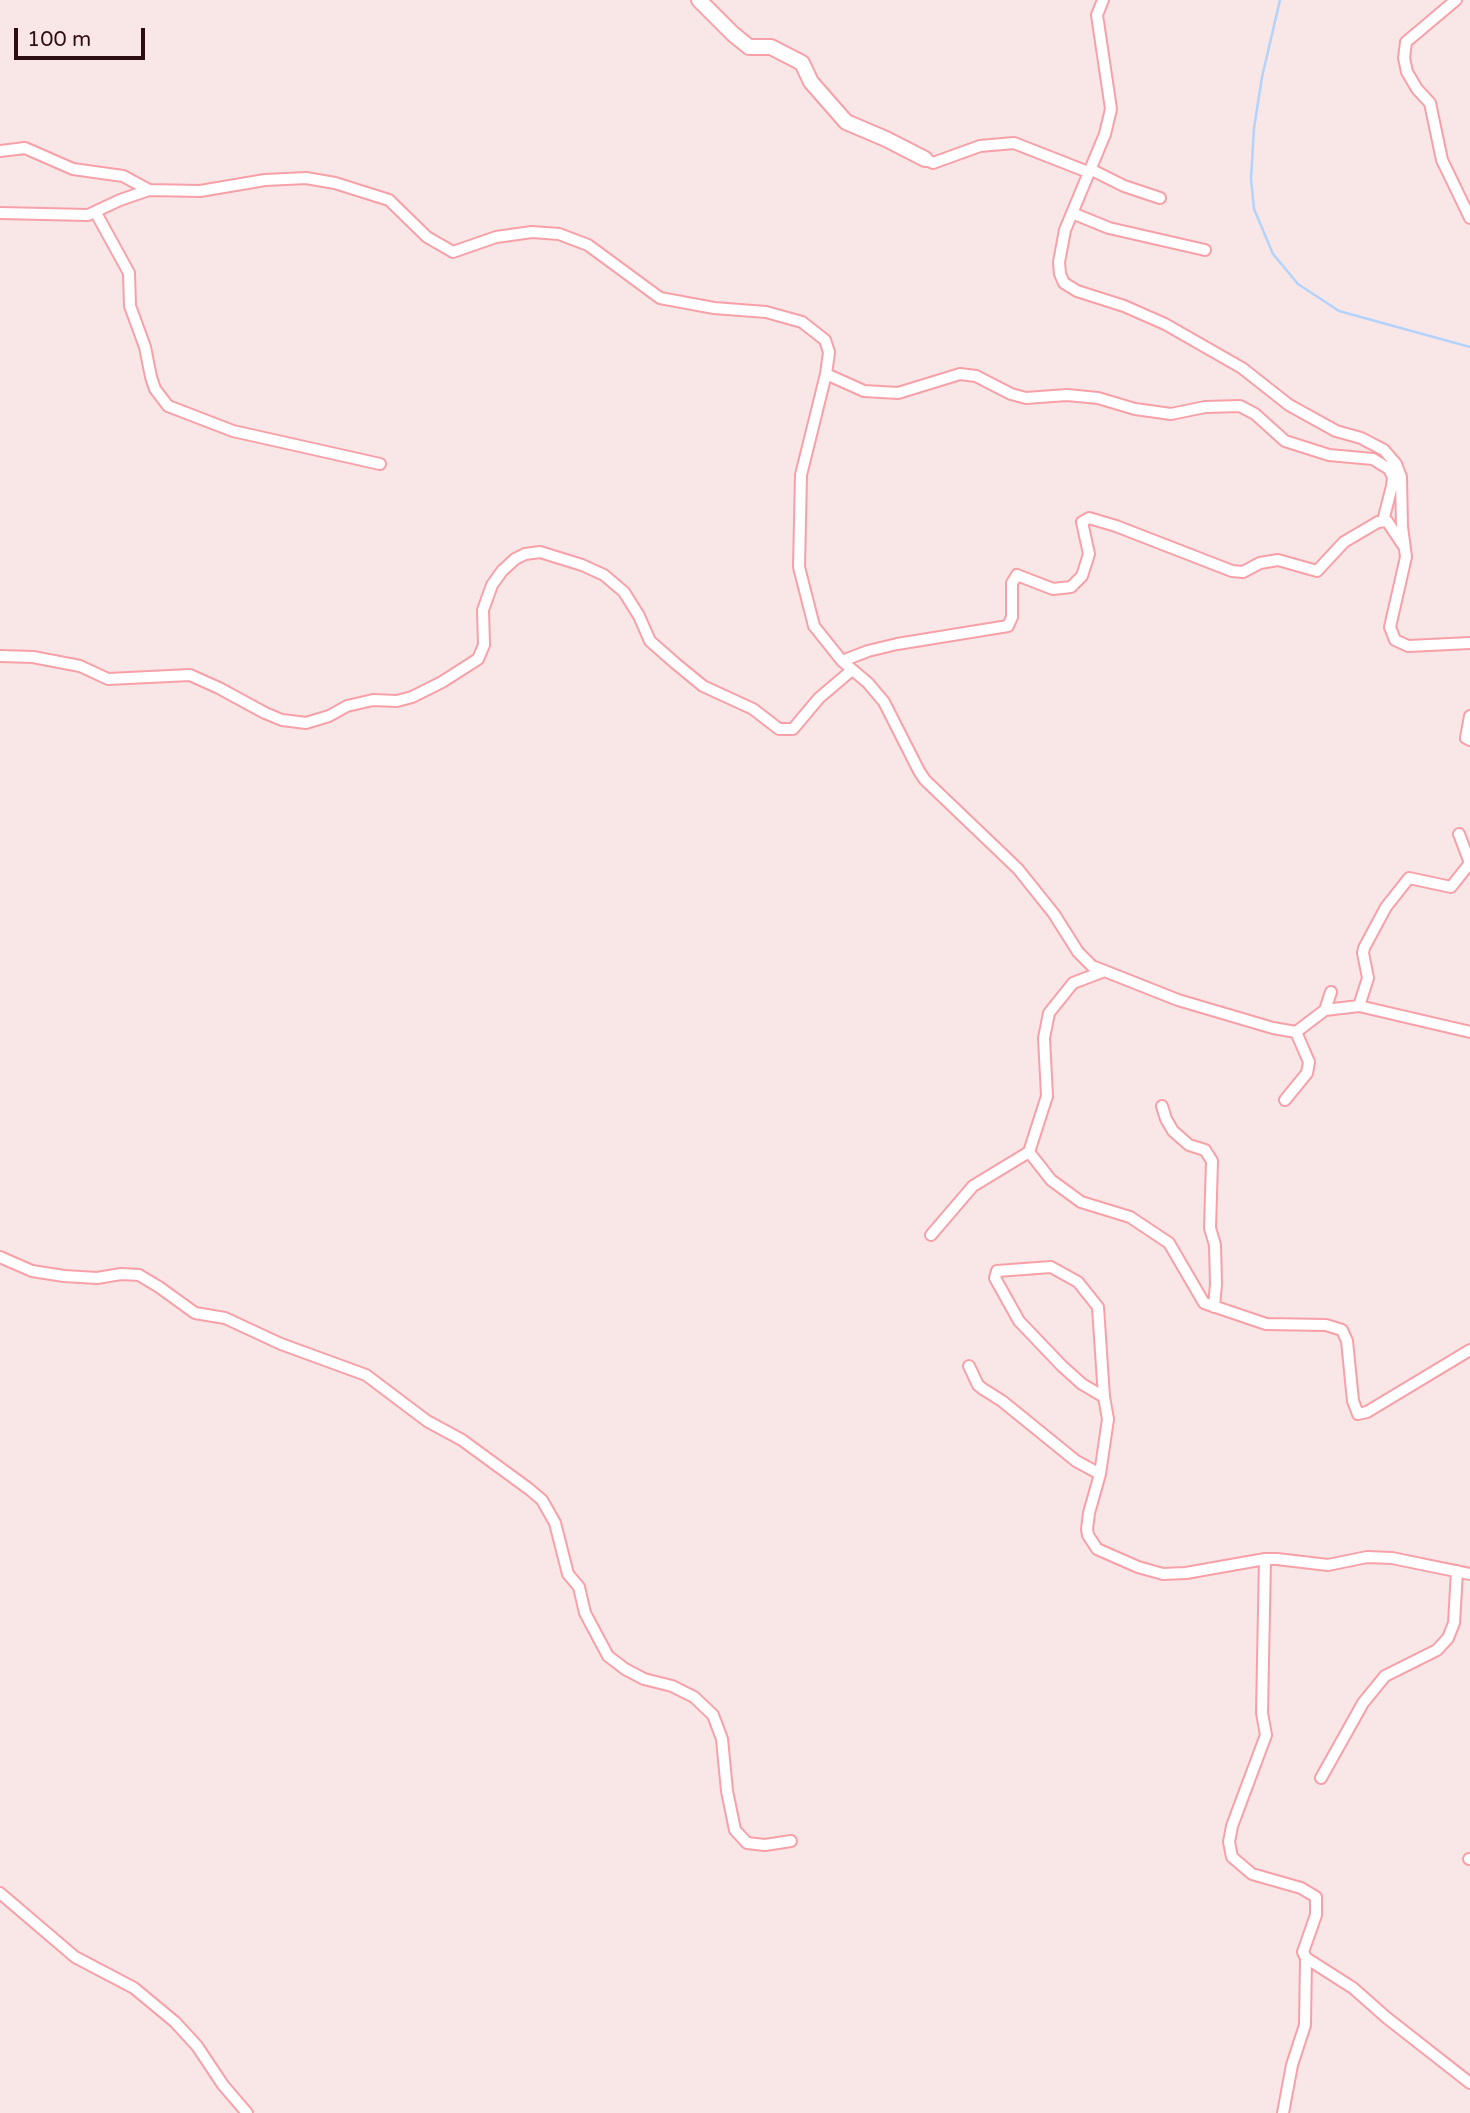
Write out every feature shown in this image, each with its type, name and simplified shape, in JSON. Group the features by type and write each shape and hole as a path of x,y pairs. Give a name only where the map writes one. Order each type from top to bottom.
{"street":[{"path":"699,0 749,47 771,47 802,63 811,82 846,122 933,163 979,146 1014,143 1160,198"},
{"path":"1103,0 1097,15 1111,109 1105,134 1065,230 1059,262 1064,283 1077,291 1124,306 1178,331 1242,368 1289,405 1336,430 1361,438 1384,450 1396,464 1401,477 1406,557 1390,627 1395,640 1408,646 1470,643"},
{"path":"1456,0 1406,42 1404,58 1412,80 1430,103 1442,160 1470,218"},
{"path":"0,151 25,148 73,169 123,176 149,190"},
{"path":"0,213 88,215 149,190 200,191 265,180 306,178 335,183 389,200 427,237 453,252 496,237 532,232 559,234 588,245 660,298 701,307 766,312 803,322 825,340 829,352 801,475 799,567 814,626 842,661 868,683 884,702 925,780 999,849 1054,914 1078,951 1092,966 1178,1000 1273,1028 1296,1032 1325,1010 1359,1006 1470,1032"},
{"path":"96,212 129,273 130,306 145,347 150,377 155,389 168,405 233,431 380,464"},
{"path":"1072,213 1109,228 1205,250"},
{"path":"826,374 864,391 898,393 960,374 976,376 1011,394 1026,398 1067,395 1098,398 1135,409 1171,414 1205,407 1240,406 1255,414 1285,441 1329,455 1373,459 1389,469 1393,477 1392,486 1383,521"},
{"path":"842,661 868,650 1008,626 1012,617 1012,583 1017,575 1053,589 1071,587 1082,576 1089,554 1082,522 1089,518 1232,571 1243,572 1260,563 1278,560 1317,570 1344,541 1383,521 1387,521 1405,549"},
{"path":"0,656 33,657 80,666 108,679 190,675 265,713 282,720 306,723 347,706 373,700 397,701 412,697 478,659 484,645 483,610 492,585 515,559 525,554 540,552 604,575 624,592 650,641 666,656 702,686 753,709 779,729 793,729 819,698 852,670"},
{"path":"1470,716 1466,738 1470,740"},
{"path":"1359,1006 1368,978 1364,947 1386,907 1409,878 1451,887 1470,863 1459,834"},
{"path":"931,1235 973,1186 1029,1152 1047,1096 1044,1038 1049,1013 1073,983 1102,972"},
{"path":"1325,1010 1331,992"},
{"path":"1285,1100 1307,1073 1309,1062 1296,1032"},
{"path":"1162,1106 1173,1131 1189,1145 1205,1150 1212,1161 1210,1228 1214,1245 1216,1284 1214,1307"},
{"path":"1029,1152 1051,1181 1081,1202 1130,1217 1170,1243 1204,1303 1266,1324 1326,1325 1342,1330 1348,1341 1353,1401 1358,1414 1367,1412 1470,1349"},
{"path":"0,1257 32,1271 54,1275 97,1278 121,1274 139,1275 195,1313 225,1318 281,1345 366,1375 427,1421 461,1440 529,1489 542,1500 555,1523 568,1574 579,1587 585,1614 608,1656 645,1679 672,1686 694,1697 713,1715 722,1739 727,1791 735,1830 747,1843 765,1845 791,1841"},
{"path":"1104,1397 1082,1384 1019,1321 995,1278 997,1271 1051,1267 1077,1282 1098,1307 1108,1419 1100,1474 1087,1529 1097,1549 1138,1567 1163,1574 1186,1573 1265,1559 1328,1565 1367,1556 1392,1558 1470,1574"},
{"path":"970,1366 978,1385 1076,1461 1100,1474"},
{"path":"1265,1559 1262,1713 1266,1735 1237,1810 1229,1842 1232,1857 1252,1874 1301,1888 1316,1898 1316,1915 1303,1952 1306,1958 1305,2025 1292,2065 1283,2113"},
{"path":"1321,1778 1363,1703 1385,1676 1437,1650 1448,1638 1454,1623 1457,1571"},
{"path":"0,1893 75,1957 134,1988 175,2022 197,2046 223,2085 247,2113"},
{"path":"1306,1958 1353,1988 1470,2083"}],"waterway":[{"path":"1280,0 1262,77 1254,128 1251,179 1254,209 1273,254 1298,284 1339,311 1470,347"}]}
